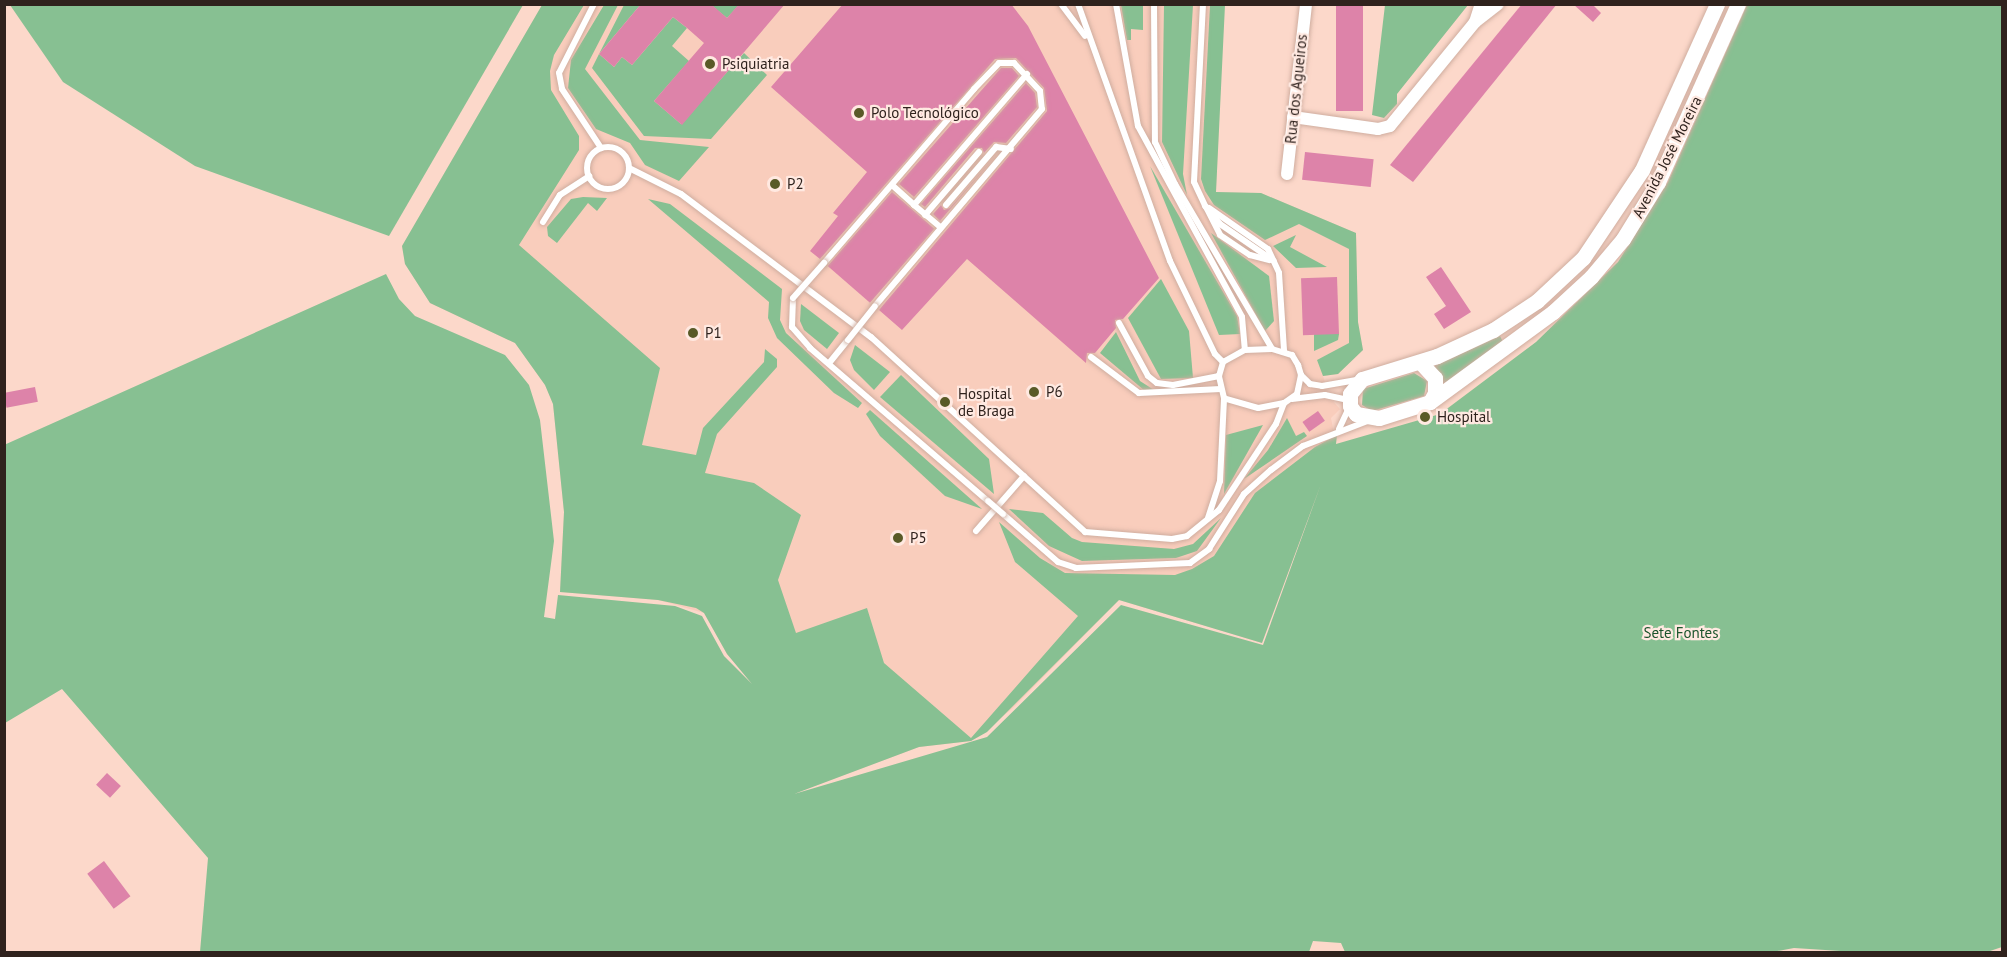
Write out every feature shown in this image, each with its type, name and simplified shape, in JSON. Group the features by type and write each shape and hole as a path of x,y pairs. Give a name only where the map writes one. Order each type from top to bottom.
{"street":[{"name":"Rua dos Agueiros","path":"1287,174 1306,4"},
{"path":"1476,22 1481,4"},
{"path":"1293,117 1377,129 1390,126 1476,22 1498,4"},
{"name":"Avenida José Moreira","path":"1362,379 1420,362 1465,345 1512,318 1560,282 1583,258 1620,207 1650,155 1717,4"},
{"name":"Avenida José Moreira","path":"1430,402 1553,312 1590,277 1623,239 1666,166 1738,4"},
{"path":"1362,379 1354,385 1349,403 1356,414 1371,419 1430,402 1435,393 1435,378 1420,362"}],"lane":[{"path":"594,4 559,73 562,89 601,148 621,152 629,168 681,194 871,336 1085,532 1173,539 1187,536 1219,510 1276,424 1287,402 1296,394 1301,375"},
{"path":"1061,4 1089,42"},
{"path":"1078,4 1089,42 1170,261 1208,340 1223,362"},
{"path":"1116,4 1138,126 1242,317 1245,350"},
{"path":"1154,4 1155,142 1175,184 1272,349"},
{"path":"1203,4 1194,182 1212,225 1231,244 1250,255 1274,261"},
{"path":"830,362 941,228 1011,149 1042,109 1040,91 1027,74 1014,63 999,63 793,298 792,327 830,362 1058,562 1076,568 1190,563 1209,549 1244,494 1303,446 1339,429 1371,419"},
{"path":"914,205 1027,74"},
{"path":"946,205 996,147 1011,149"},
{"path":"601,148 589,160 589,176 598,186 611,188 624,180 629,168"},
{"path":"925,215 979,152"},
{"path":"543,222 560,195 589,176"},
{"path":"892,186 941,228"},
{"path":"1205,206 1268,249 1274,261 1282,291 1284,351"},
{"path":"1119,323 1148,376 1157,383 1173,385 1219,376"},
{"path":"1208,518 1220,481 1224,398 1219,376 1223,362 1245,350 1272,349 1292,355 1301,375 1310,384 1322,386 1362,379"},
{"path":"1091,357 1139,393 1221,389"},
{"path":"1224,398 1246,407 1325,395 1349,403 1339,429"},
{"path":"976,531 1024,476"}],"shaded area":[{"name":"Hospital de Braga","path":"542,5 1224,5 1216,192 1261,193 1356,233 1358,322 1363,350 1338,374 1323,376 1330,398 1340,409 1331,418 1336,444 1262,643 1119,600 1012,709 971,741 919,747 782,798 760,691 727,654 704,613 658,600 560,592 564,512 553,404 545,385 515,343 430,303 405,264 402,246"}],"green space":[{"path":"641,4 599,54 624,5"},
{"path":"10,5 523,5 389,236 195,166 63,82"},
{"name":"Sete Fontes","path":"542,5 584,5 554,55 550,71 551,90 579,136 579,150 519,245 660,368 642,445 696,455 703,428 764,362 765,349 777,359 777,367 717,434 705,473 754,483 801,515 778,580 796,633 867,608 884,663 971,738 1078,616 1015,562 999,522 1040,558 1065,573 1175,575 1192,569 1214,556 1255,493 1315,447 1337,435 1336,444 1440,414 1536,342 1618,262 1668,182 1747,5 2002,5 2002,947 1987,952 1856,952 1794,948 1772,952 1345,952 1341,943 1313,941 1309,952 200,952 208,858 62,689 5,723 4,445 386,274 399,299 415,316 505,355 529,385 540,420 554,541 544,617 555,619 558,595 675,606 702,616 724,656 752,684 727,654 704,613 696,608 658,600 560,592 564,512 553,404 545,385 515,343 430,303 405,264 402,246","holes":["1321,484 1263,645 1121,605 987,737 794,794 919,747 971,741 987,732 1119,600 1262,643"]},
{"path":"604,5 618,5 585,69 640,140 709,147 679,181 645,165 630,143 596,129 568,88 571,60"},
{"path":"711,5 739,5 727,18"},
{"path":"1121,5 1143,5 1143,30 1131,29 1131,40 1127,40"},
{"path":"1164,5 1193,5 1183,174 1187,195 1162,142"},
{"path":"1210,5 1225,5 1216,192 1261,193 1356,233 1358,322 1363,350 1338,374 1323,376 1317,360 1349,343 1349,249 1299,224 1265,240 1214,205 1205,191 1201,179"},
{"path":"1385,5 1468,5 1397,94 1397,104 1384,118 1372,115"},
{"path":"673,17 687,28 672,46 689,61 654,101 681,124 744,53 767,75 711,139 644,136 592,68 599,54 614,67 622,57 632,65"},
{"path":"1150,166 1237,316 1240,334 1219,335"},
{"path":"607,198 597,211 588,203 557,243 548,236 547,227 571,199"},
{"path":"648,199 670,204 782,289 780,320 786,333 862,403 858,408 834,393 777,338 768,318 769,302"},
{"path":"1211,233 1269,276 1274,321 1265,331"},
{"path":"1296,235 1290,247 1327,267 1296,268 1273,246"},
{"path":"1161,279 1189,331 1193,378 1161,379 1128,318"},
{"path":"801,304 839,333 827,349 804,330 800,321"},
{"path":"1116,332 1140,381 1154,390 1145,391 1100,353"},
{"path":"1314,334 1339,334 1338,340 1314,351"},
{"path":"1500,336 1503,342 1443,385 1434,366"},
{"path":"855,345 890,372 874,390 854,370 850,360"},
{"path":"1414,373 1427,381 1424,396 1372,411 1362,405 1363,389"},
{"path":"901,375 989,459 994,494 880,397"},
{"path":"870,410 982,509 945,496 880,436 866,414"},
{"path":"1287,418 1296,436 1304,432 1307,436 1244,479 1268,450"},
{"path":"1263,425 1224,494 1226,435"},
{"path":"1009,509 1043,513 1072,538 1082,542 1174,549 1193,544 1221,518 1197,551 1176,558 1082,561 1049,546"}],"building":[{"name":"Psiquiatria","path":"641,4 711,4 727,18 739,4 785,4 682,125 654,101 704,43 687,28 673,17 632,65 622,57 614,67 599,54"},
{"path":"843,4 1011,4 1028,26 1159,278 1123,319 1115,320 1116,328 1095,353 1087,353 1086,363 967,259 902,330 879,310 1047,111 1044,88 1016,58 995,59 820,259 810,251 838,216 833,213 867,172 771,87"},
{"path":"1336,4 1363,4 1363,111 1336,111"},
{"path":"1522,4 1557,4 1413,182 1390,165"},
{"path":"1573,4 1592,4 1601,13 1593,22"},
{"path":"1001,68 1012,68 1019,76 914,197 899,184"},
{"path":"1026,83 1035,93 1037,107 1006,143 994,142 984,153 982,148 975,148 925,207 921,204"},
{"path":"1305,152 1374,159 1371,187 1302,180"},
{"path":"998,153 940,221 933,214 941,205 944,210 950,208"},
{"path":"892,192 934,229 870,303 828,266"},
{"path":"1441,267 1471,312 1444,329 1434,314 1446,306 1426,277"},
{"path":"1337,277 1339,334 1303,335 1301,278"},
{"path":"35,387 38,402 6,408 4,393"},
{"path":"1318,411 1325,421 1309,432 1302,422"},
{"path":"107,773 121,786 110,798 96,785"},
{"path":"104,861 130,896 114,909 87,874"}],"place":[{"name":"Psiquiatria","path":"710,64"},
{"name":"Polo Tecnológico","path":"859,113"},
{"name":"P2","path":"775,184"},
{"name":"P1","path":"693,333"},
{"name":"P6","path":"1034,392"},
{"name":"Hospital de Braga","path":"945,402"},
{"name":"Hospital","path":"1425,417"},
{"name":"P5","path":"898,538"}]}
